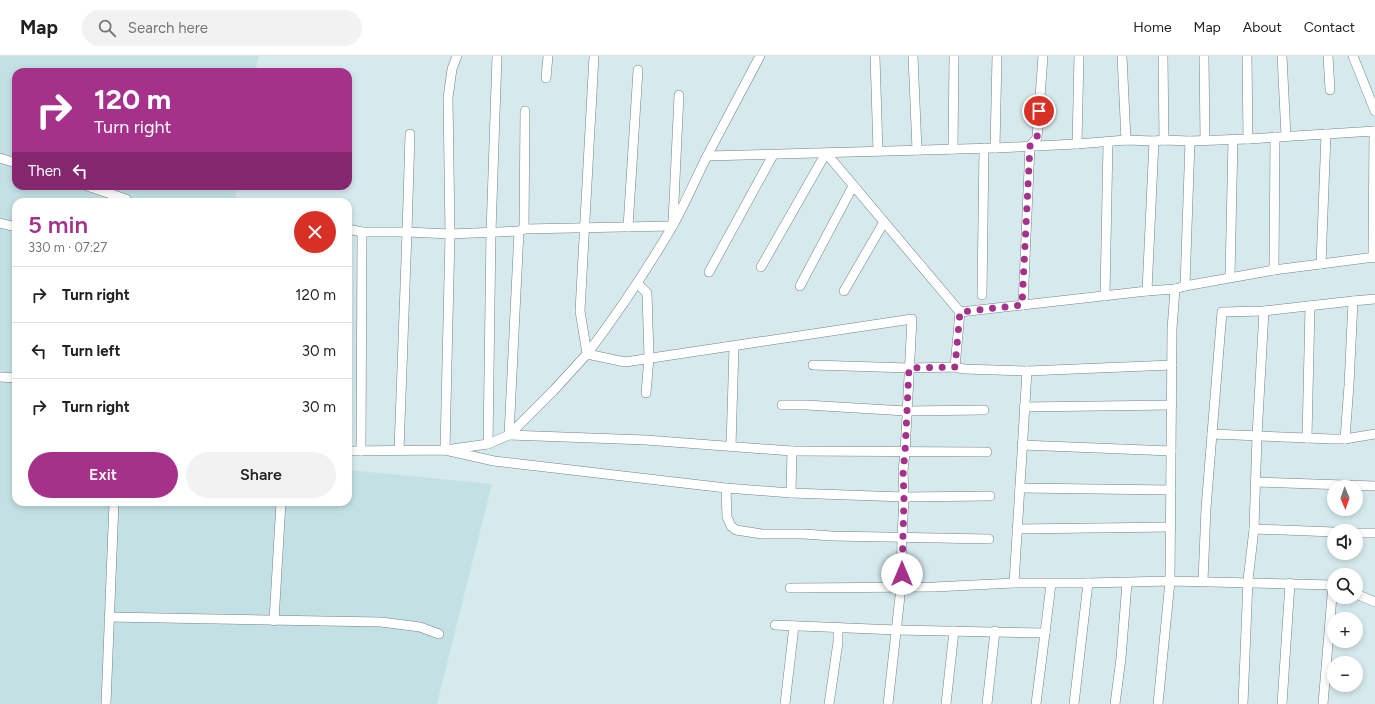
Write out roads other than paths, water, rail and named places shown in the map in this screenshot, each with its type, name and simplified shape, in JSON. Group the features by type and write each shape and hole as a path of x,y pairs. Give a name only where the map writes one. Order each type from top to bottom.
{"street":[{"path":"446,450 450,234 448,98 452,69 457,56"},
{"path":"488,444 491,232 496,56"},
{"path":"546,78 548,56"},
{"path":"587,354 580,311 594,56"},
{"path":"352,451 446,450 488,444 509,435 554,390 587,354 638,284 672,226 760,56"},
{"path":"875,56 878,151"},
{"path":"913,56 917,150"},
{"path":"953,149 954,56"},
{"path":"995,148 997,56"},
{"path":"1022,305 1030,146 1037,138 1043,56"},
{"path":"1077,144 1079,56"},
{"path":"1122,56 1126,140"},
{"path":"1163,56 1164,140"},
{"path":"1204,56 1205,140"},
{"path":"1247,56 1248,139"},
{"path":"1282,56 1286,136"},
{"path":"1328,56 1330,90"},
{"path":"1353,56 1371,89 1375,111"},
{"path":"628,227 638,70"},
{"path":"672,226 680,95"},
{"path":"509,435 522,230 525,111"},
{"path":"707,156 995,148 1126,140 1190,141 1248,139 1374,131 1374,258 1274,270 1230,277 1175,289 960,312"},
{"path":"399,450 410,134"},
{"path":"1321,264 1326,134"},
{"path":"1274,137 1274,270"},
{"path":"1230,277 1233,139"},
{"path":"1146,291 1154,141"},
{"path":"1185,286 1190,141"},
{"path":"1104,296 1108,142"},
{"path":"982,295 984,148"},
{"path":"826,153 960,312 955,367"},
{"path":"761,267 826,153"},
{"path":"708,272 773,155"},
{"path":"0,158 12,162"},
{"path":"800,286 853,186"},
{"path":"99,190 123,198"},
{"path":"844,291 884,222"},
{"path":"0,223 12,226"},
{"path":"352,230 362,232 450,234 522,230 672,226"},
{"path":"361,451 362,232"},
{"path":"638,284 648,293 649,358 646,393"},
{"path":"1158,704 1170,581 1172,329 1175,289"},
{"path":"1203,581 1206,508 1222,312 1264,311 1375,299"},
{"path":"1345,439 1350,379 1353,301"},
{"path":"1307,438 1310,306"},
{"path":"1243,704 1248,582 1254,529 1257,436 1264,311"},
{"path":"587,354 625,362 734,347 912,319 903,471 904,497 901,587 888,704"},
{"path":"731,446 734,347"},
{"path":"813,365 909,368 955,367 964,369 1026,371 1172,365"},
{"path":"1014,583 1026,371"},
{"path":"0,378 12,378"},
{"path":"782,405 806,405 906,412 984,410"},
{"path":"1024,407 1172,405"},
{"path":"1212,434 1345,439 1375,434"},
{"path":"509,435 646,440 792,451 905,453 987,452"},
{"path":"1022,445 1171,451"},
{"path":"446,450 494,461 726,488 791,493 904,497 990,496"},
{"path":"791,493 792,451"},
{"path":"1256,482 1375,486"},
{"path":"726,488 726,517 731,526 736,530 762,534 989,539"},
{"path":"1020,488 1171,490"},
{"path":"106,704 114,506"},
{"path":"274,621 280,506"},
{"path":"1018,529 1171,527"},
{"path":"1254,529 1327,532"},
{"path":"1363,532 1375,533"},
{"path":"790,588 901,587 1014,583 1128,583 1170,581 1327,584"},
{"path":"1074,704 1088,583"},
{"path":"1115,704 1128,583"},
{"path":"1282,704 1290,583"},
{"path":"1036,704 1051,584"},
{"path":"1363,597 1375,602"},
{"path":"1323,704 1331,604"},
{"path":"109,617 381,622 420,627 439,634"},
{"path":"775,625 897,630 1045,633"},
{"path":"784,704 794,626"},
{"path":"829,704 838,642 838,627"},
{"path":"946,704 954,631"},
{"path":"988,704 995,631"}]}
